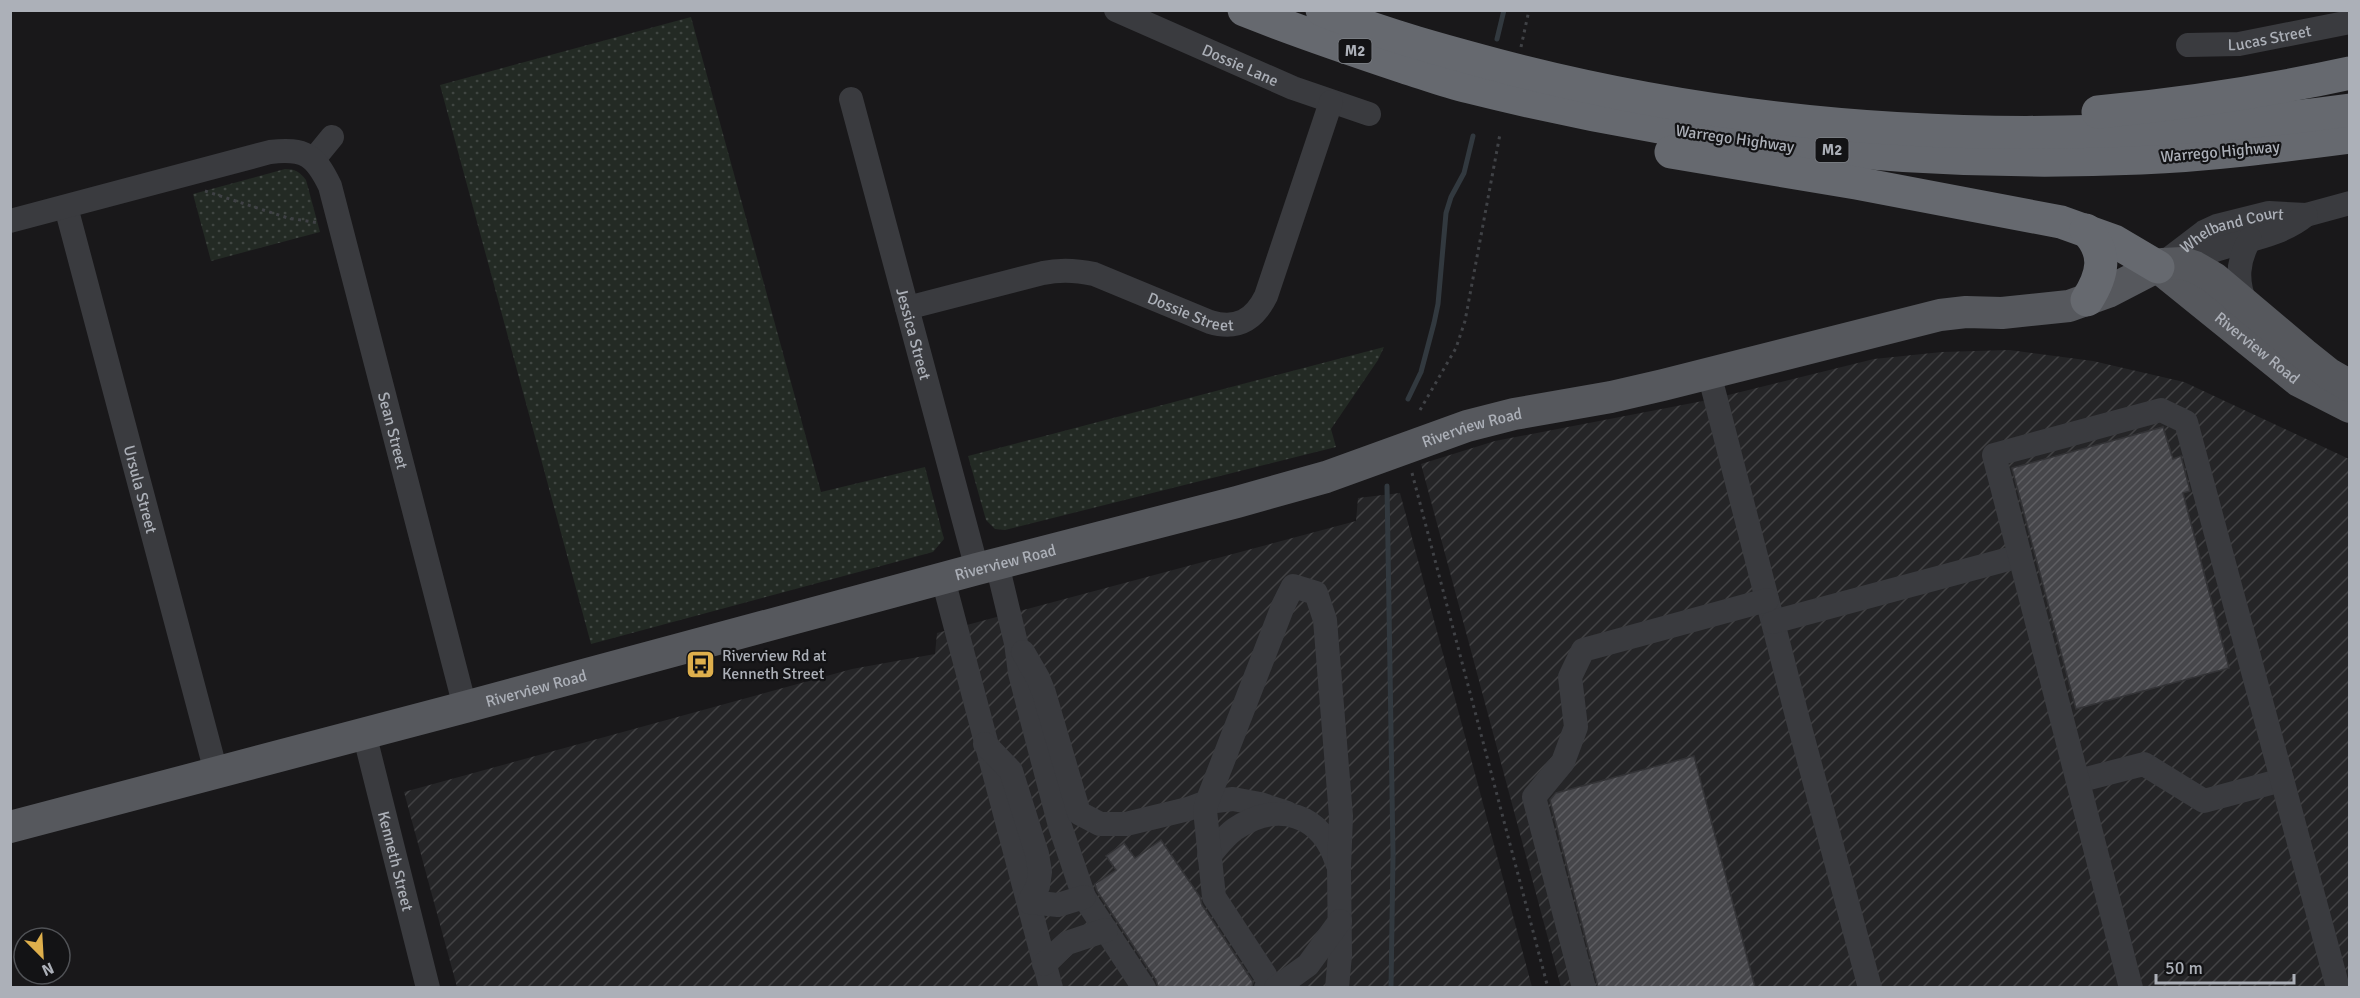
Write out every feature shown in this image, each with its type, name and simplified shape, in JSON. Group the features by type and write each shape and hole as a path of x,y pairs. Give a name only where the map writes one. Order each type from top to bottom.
{"highway":[{"name":"Warrego Highway","path":"1244,10 1328,42 1467,87 1656,127 1781,145 1884,155 2056,160 2216,153 2349,136"},
{"name":"Warrego Highway","path":"1322,10 1362,26 1447,52 1601,91 1683,105 1840,126 1989,133 2072,134 2261,122 2349,110"},
{"path":"1989,133 2014,119 2121,110 2226,96 2349,73"},
{"path":"1467,87 1489,109 1677,154 1962,202 2061,222 2126,247 2169,268"},
{"path":"2086,230 2096,245 2101,264 2100,277 2087,300"}],"main road":[{"name":"Riverview Road","path":"10,827 1307,482 1467,426 1514,414 1611,397 1916,320 1966,312 2002,313 2062,307 2087,300 2169,268 2207,274 2304,354 2349,386"},
{"name":"Riverview Road","path":"2002,313 2024,321 2043,323 2085,319 2130,305 2156,290 2169,268"},
{"name":"Riverview Road","path":"2169,268 2299,381 2349,406"}],"street":[{"name":"Dossie Lane","path":"1116,10 1293,88 1369,114"},
{"name":"Lucas Street","path":"2188,45 2239,44 2300,21 2349,22"},
{"name":"Jessica Street","path":"851,99 907,308 987,566 1016,642"},
{"name":"Dossie Street","path":"907,308 1044,273 1076,270 1094,274 1222,326 1243,323 1261,307 1266,296 1331,102"},
{"path":"10,222 270,152 295,150 306,153 314,159 332,136"},
{"name":"Sean Street","path":"314,159 330,186 465,707"},
{"name":"Whelband Court","path":"2169,268 2201,234 2217,226 2269,213 2306,215 2349,203"},
{"name":"Ursula Street","path":"66,207 216,772"},
{"name":"Whelband Court","path":"2169,268 2207,252 2286,229 2306,215"},
{"path":"2246,305 2238,274 2242,256 2250,239"},
{"path":"1709,373 1870,987"},
{"path":"2131,987 1994,455 2161,410 2186,422 2338,987"},
{"path":"1584,987 1534,797 1563,762 1576,727 1570,677 1583,650 2020,556"},
{"path":"943,579 1051,987"},
{"path":"1266,987 1270,985 1265,975 1214,897 1205,810 1293,586 1316,592 1326,620 1341,816 1337,987"},
{"path":"1016,642 1028,660 1044,693 1079,813 1101,824 1126,824 1207,802 1233,799 1260,804 1313,824 1332,848 1339,868"},
{"path":"1016,642 1020,673 1060,826 1084,897 1144,987"},
{"name":"Kenneth Street","path":"364,733 428,987"},
{"path":"2078,781 2144,764 2204,801 2282,780"},
{"path":"1209,856 1232,831 1246,822 1261,816 1287,813"},
{"path":"1029,902 1058,905 1084,897"},
{"path":"1276,987 1308,965 1340,921"},
{"path":"1044,964 1067,943 1106,930"}],"path":[{"path":"1521,48 1529,10"},
{"path":"1420,410 1456,348 1463,328 1500,134"},
{"path":"201,189 288,218 321,223"},
{"path":"1410,468 1548,987"}],"shaded area":[{"path":"691,17 821,492 925,467 944,539 933,552 591,644 440,85"},
{"path":"285,169 297,172 306,180 320,232 211,261 193,194"},
{"path":"1384,347 1378,360 1331,429 1336,447 1005,530 995,529 986,520 968,456"},
{"path":"2009,350 2093,361 2184,382 2349,459 2349,987 1561,987 1421,464 1495,441 1708,400 1874,359 1942,352"},
{"path":"1400,493 1532,987 457,987 404,792 852,669 935,654 937,633 1356,521 1358,498"}],"building":[{"path":"2163,427 2173,459 2181,456 2190,491 2183,493 2229,668 2076,709 2012,468"},
{"path":"1694,756 1755,987 1598,987 1550,800 1556,793"},
{"path":"1161,840 1253,982 1252,987 1158,987 1156,980 1097,891 1095,884 1116,870 1106,856 1124,843 1135,858"}],"waterway":[{"path":"1497,39 1504,10"},
{"path":"1408,399 1421,372 1438,304 1446,213 1451,197 1464,173 1473,136"},
{"path":"1387,486 1393,854 1391,988"}],"place":[{"name":"Riverview Rd at Kenneth Street","path":"701,664"}]}
